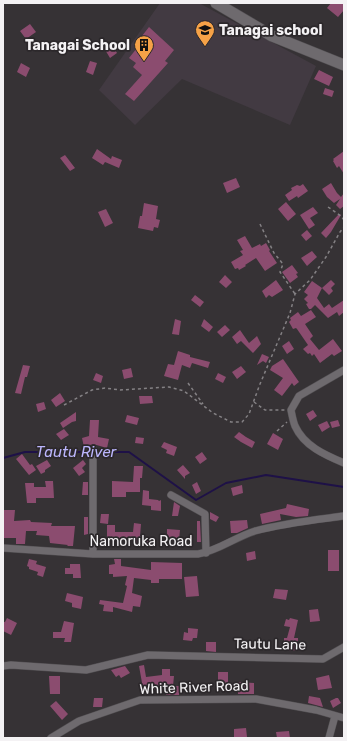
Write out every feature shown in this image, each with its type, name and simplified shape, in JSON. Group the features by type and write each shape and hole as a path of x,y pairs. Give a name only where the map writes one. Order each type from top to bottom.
{"main road":[{"path":"216,3 272,36 344,65"}],"street":[{"path":"344,370 299,396 292,413 295,426 306,443 327,456 344,463"},
{"path":"93,449 93,554"},
{"path":"172,495 205,514 206,553"},
{"name":"Namoruka Road","path":"3,548 93,554 206,553 254,532 279,525 344,516"},
{"name":"Tautu Lane","path":"3,666 10,665 86,670 148,655 323,659 344,647"},
{"name":"White River Road","path":"51,738 78,721 140,700 256,699 316,710 344,718"},
{"path":"329,738 334,716"}],"path":[{"path":"328,208 341,216 344,220"},
{"path":"260,224 274,253 283,264 280,272 295,294"},
{"path":"64,405 92,390 105,388 120,390 169,387 184,391 213,413 231,422 242,422 249,414 254,402 290,313 295,294 310,280 326,257 344,226"},
{"path":"188,383 204,406"},
{"path":"254,402 265,410 292,413"},
{"path":"277,431 292,413"}],"shaded area":[{"name":"Tanagai school","path":"160,3 199,3 316,66 290,125 182,79 135,125 99,90"}],"building":[{"path":"331,3 344,3 344,10 338,17 327,8"},
{"path":"30,24 36,32 26,39 20,31"},
{"path":"149,27 174,50 165,61 168,63 134,101 125,94 142,75 133,67 136,63 129,58 145,38 142,36"},
{"path":"111,43 117,53 110,58 104,48"},
{"path":"90,61 97,63 93,75 86,72"},
{"path":"21,63 30,68 26,77 17,72"},
{"path":"319,70 333,77 329,86 314,79"},
{"path":"325,88 334,91 332,97 323,94"},
{"path":"97,149 111,159 112,156 122,160 119,168 105,162 103,165 92,158"},
{"path":"344,151 344,174 339,166 337,168 333,159"},
{"path":"65,155 75,168 70,171 60,158"},
{"path":"236,178 240,187 227,193 223,183"},
{"path":"331,183 341,197 344,193 344,206 340,209 336,205 340,199 334,203 327,197 322,189"},
{"path":"303,184 308,191 298,198 297,196 289,201 285,195 292,190 291,188"},
{"path":"286,202 296,214 288,221 278,209"},
{"path":"144,203 158,206 156,219 160,220 158,228 154,227 153,231 138,228"},
{"path":"313,207 318,213 310,218 315,225 309,229 300,215"},
{"path":"106,209 113,223 105,227 98,212"},
{"path":"339,214 341,215 326,238 321,233"},
{"path":"307,230 312,236 306,241 301,235"},
{"path":"245,236 252,248 266,243 270,250 269,251 277,263 265,271 256,258 239,270 238,268 235,269 231,262 243,255 240,251 243,250 237,240"},
{"path":"312,251 317,257 307,266 301,258"},
{"path":"292,265 298,273 296,274 298,277 290,283 282,272"},
{"path":"225,275 232,282 226,288 219,282"},
{"path":"276,280 283,290 272,297 269,295 266,298 262,291"},
{"path":"331,280 335,284 331,288 333,291 329,295 322,288"},
{"path":"312,281 322,288 317,298 324,308 329,304 332,308 344,300 344,312 339,316 337,312 328,318 315,305 309,309 306,304 308,303 304,299 308,295 304,292"},
{"path":"195,295 204,302 200,307 191,300"},
{"path":"311,310 316,317 305,324 313,336 310,339 319,350 333,339 342,351 334,356 332,354 320,363 314,354 312,356 303,349 308,345 297,329 293,329 289,322 291,320 290,318 298,312 301,316"},
{"path":"175,319 181,321 179,335 172,334"},
{"path":"204,319 213,327 209,332 201,326"},
{"path":"225,325 230,330 222,337 217,332"},
{"path":"240,330 249,343 257,336 261,344 253,353 241,341 237,344 232,337"},
{"path":"289,341 294,349 287,354 282,346"},
{"path":"178,351 190,355 190,357 210,362 208,368 192,363 190,368 182,365 178,380 164,376 168,364 174,365"},
{"path":"262,354 269,357 266,363 263,361 257,365"},
{"path":"283,359 299,382 294,386 292,383 282,396 274,390 283,378 270,370 272,366"},
{"path":"23,365 30,366 27,377 25,377 21,394 15,393"},
{"path":"241,366 246,372 237,379 232,372"},
{"path":"131,368 133,377 124,379 122,370"},
{"path":"96,373 103,376 101,383 93,380"},
{"path":"218,373 226,377 223,383 215,379"},
{"path":"60,393 65,401 56,407 51,400"},
{"path":"139,396 152,396 153,403 140,404"},
{"path":"44,402 46,409 38,412 36,404"},
{"path":"313,410 317,416 310,421 306,414"},
{"path":"76,412 76,421 63,428 60,423"},
{"path":"127,415 139,418 137,425 125,422"},
{"path":"90,420 99,420 98,437 109,439 107,448 93,444 84,447 82,438 89,436"},
{"path":"338,420 340,426 332,428 330,422"},
{"path":"327,421 330,427 322,432 318,425"},
{"path":"64,429 69,435 61,440 56,434"},
{"path":"239,432 255,442 252,448 234,437"},
{"path":"273,433 283,439 278,450 267,444"},
{"path":"136,437 144,438 143,444 135,443"},
{"path":"164,442 177,447 174,456 166,453 167,450 161,447"},
{"path":"202,452 207,459 200,464 195,457"},
{"path":"22,454 30,465 32,464 36,470 29,475 16,459"},
{"path":"47,460 51,466 41,474 36,466"},
{"path":"83,460 86,464 82,468 85,472 79,476 73,468"},
{"path":"183,465 190,473 185,476 185,479 177,470"},
{"path":"134,466 143,466 142,478 140,478 140,492 126,492 126,497 112,497 112,481 133,482"},
{"path":"45,481 53,481 54,498 36,498 36,503 27,503 25,483 34,483 34,487 46,487"},
{"path":"83,482 88,482 88,495 82,495"},
{"path":"197,482 201,491 196,494 192,485"},
{"path":"242,485 243,493 233,496 231,488"},
{"path":"143,490 149,491 149,499 161,500 161,511 151,510 151,506 142,505"},
{"path":"174,502 180,506 178,516 172,516"},
{"path":"287,504 309,509 308,516 296,517 280,514 281,520 262,524 260,514 286,508"},
{"path":"3,510 15,510 14,521 30,520 31,522 52,523 51,526 75,526 73,546 50,543 49,536 36,535 37,531 26,531 25,544 16,544 16,538 3,538"},
{"path":"210,512 219,517 216,522 210,519"},
{"path":"101,514 109,514 108,524 100,523"},
{"path":"84,517 88,517 88,534 84,535"},
{"path":"247,520 248,528 237,533 231,533 230,521"},
{"path":"197,521 200,521 201,542 197,542"},
{"path":"134,523 141,524 140,536 146,537 146,540 152,541 151,546 136,546 136,541 123,540 123,542 107,542 107,525 115,525 115,532 133,532"},
{"path":"167,529 180,530 179,540 167,539"},
{"path":"328,550 339,550 339,571 328,571"},
{"path":"255,551 256,559 247,561 246,553"},
{"path":"29,559 37,561 36,564 46,567 43,577 37,575 38,572 29,569 27,566"},
{"path":"114,559 121,559 121,566 151,570 151,562 182,563 182,579 159,579 159,583 151,583 151,580 134,578 132,593 142,596 140,607 133,606 132,612 113,607 113,612 103,611 104,605 99,604 100,600 123,603 127,586 125,585 127,576 113,577 113,574 109,574 109,565 115,564"},
{"path":"70,564 80,564 81,578 73,578 73,574 65,574 65,568 70,568"},
{"path":"197,576 199,596 186,597 184,577"},
{"path":"275,589 288,590 286,600 273,598"},
{"path":"67,593 83,597 81,609 72,607 72,603 65,601"},
{"path":"318,609 320,621 310,622 309,610"},
{"path":"7,618 17,623 11,635 3,631 3,622 5,622"},
{"path":"290,618 298,620 294,638 298,638 298,650 284,651 284,638 287,638 290,627 284,626 286,619 289,620"},
{"path":"64,621 74,623 71,642 64,642 65,638 53,638 53,632 61,632"},
{"path":"188,628 198,629 197,638 193,638 192,641 183,640 184,632 188,633"},
{"path":"206,642 216,642 216,652 206,651"},
{"path":"144,665 146,677 162,675 162,669 170,669 170,676 174,676 173,686 179,686 179,695 166,695 165,688 149,691 150,693 144,694 139,666"},
{"path":"125,666 130,673 121,678 119,675 116,677 111,670"},
{"path":"218,672 228,672 228,685 218,685"},
{"path":"329,675 332,688 318,690 316,678"},
{"path":"49,676 60,676 60,694 50,694"},
{"path":"238,682 254,683 254,694 238,694"},
{"path":"309,696 320,698 323,707 308,703"},
{"path":"94,698 103,698 102,707 93,707"},
{"path":"338,698 341,703 333,708 330,701"},
{"path":"56,701 68,714 62,720 50,706"},
{"path":"246,728 247,737 234,738 234,729"},
{"path":"289,731 290,738 277,738 276,732"}],"waterway":[{"name":"Tautu River","path":"3,458 25,452 91,452"},
{"name":"Tautu River","path":"95,452 129,452 196,500 226,483 266,475 344,487"}],"place":[{"name":"Tanagai school","path":"205,47"},
{"name":"Tanagai School","path":"144,62"}]}
